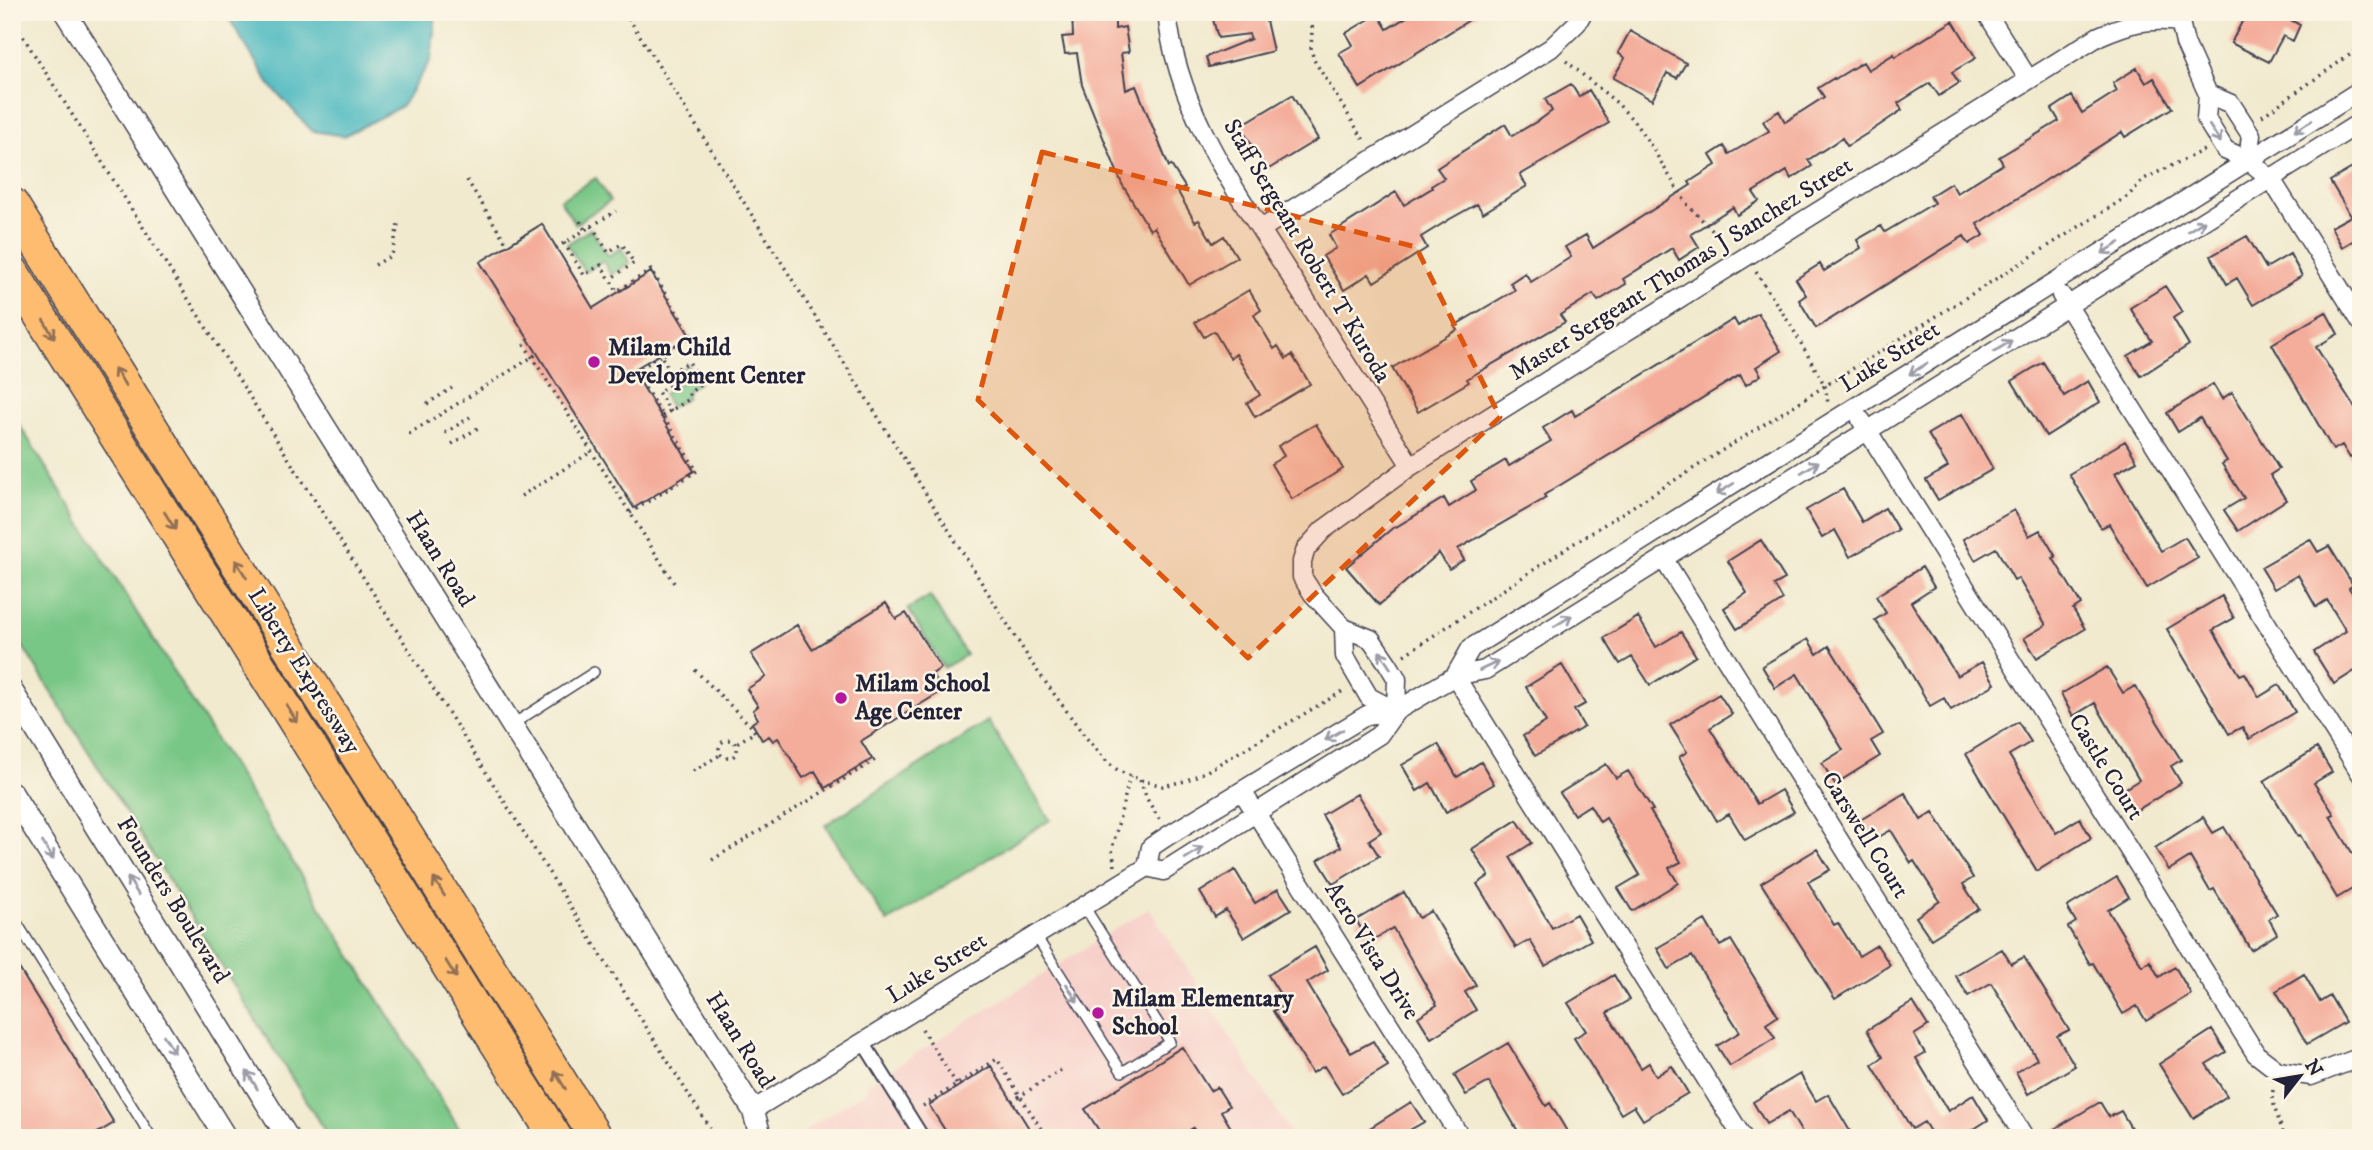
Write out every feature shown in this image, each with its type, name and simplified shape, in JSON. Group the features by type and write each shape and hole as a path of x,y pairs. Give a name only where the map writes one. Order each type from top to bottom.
{"highway":[{"name":"Liberty Expressway","path":"12,204 596,1138"},
{"name":"Liberty Expressway","path":"12,271 556,1138"}],"street":[{"name":"Haan Road","path":"65,12 753,1110 761,1138"},
{"name":"Staff Sergeant Robert T Kuroda","path":"1167,12 1169,34 1180,75 1213,153 1411,466"},
{"path":"1261,229 1551,48 1577,23 1583,12"},
{"path":"1986,12 2029,80"},
{"path":"2181,17 2185,43 2208,94 2206,119 2225,150 2248,160 2271,179 2361,322"},
{"name":"Master Sergeant Thomas J Sanchez Street","path":"1396,711 1397,679 1371,639 1344,628 1302,578 1302,561 1306,549 1323,530 1411,466 2099,36 2132,22 2181,17"},
{"name":"Luke Street","path":"1455,676 1471,648 2361,90"},
{"path":"2208,94 2231,104 2251,135 2248,160"},
{"name":"Luke Street","path":"753,1110 1147,867 1151,847 1169,835 1367,715 1396,711 1455,676 1485,670 2361,122"},
{"path":"2054,284 2361,774"},
{"name":"Castle Court","path":"1854,409 2256,1054 2278,1071 2311,1076 2361,1057"},
{"name":"Carswell Court","path":"1663,558 2025,1138"},
{"path":"1344,628 1345,656 1369,697 1396,711"},
{"path":"1455,676 1743,1138"},
{"name":"Founders Boulevard","path":"12,691 288,1138"},
{"name":"Luke Street","path":"1147,867 1164,872 1379,735 1396,711"},
{"name":"Aero Vista Drive","path":"1242,791 1461,1138"},
{"path":"12,793 226,1138"},
{"path":"863,1042 923,1138"}],"lane":[{"path":"513,724 594,672"},
{"path":"1036,936 1122,1072 1170,1042 1084,906"},
{"path":"12,915 152,1138"}],"path":[{"path":"625,12 1033,665 1108,763 1130,776 1163,786 1185,781 1208,771 1360,681"},
{"path":"1313,12 1311,49 1314,60 1375,158"},
{"path":"12,19 716,1138"},
{"path":"2245,126 2361,47"},
{"path":"1551,48 1617,103 1648,141 1686,203 1713,233 1759,274 1825,386 1831,423"},
{"path":"1388,664 1573,544 2128,196 2144,179 2220,142"},
{"path":"467,180 505,241"},
{"path":"556,248 616,211"},
{"path":"580,221 585,230"},
{"path":"374,265 392,255 398,224"},
{"path":"592,226 608,253 622,244 634,263 610,279"},
{"path":"564,243 584,275 601,265 617,291 651,270 692,337 635,372 697,471 630,513"},
{"path":"524,344 535,356 591,452 674,583"},
{"path":"409,434 535,356"},
{"path":"661,356 676,382 659,392 671,411"},
{"path":"671,372 689,362 702,384"},
{"path":"662,416 688,400 690,391 716,374"},
{"path":"427,404 452,388"},
{"path":"445,433 470,416"},
{"path":"452,444 478,428"},
{"path":"520,496 591,452"},
{"path":"695,670 755,733 736,744"},
{"path":"729,740 736,744 737,751 732,758 720,755 718,748 723,741 729,740"},
{"path":"693,771 720,755"},
{"path":"712,860 875,760"},
{"path":"1118,885 1112,849 1130,776"},
{"path":"1140,780 1147,799 1169,835"},
{"path":"911,1013 958,1086"},
{"path":"919,1109 997,1059 1043,1132 1035,1137"},
{"path":"1012,1101 1061,1070"},
{"path":"2274,1087 2273,1105 2284,1138"}],"highlighted area":[{"path":"1042,152 1416,247 1500,417 1248,658 978,400"}],"shaded area":[{"name":"Milam Elementary School","path":"1149,908 1294,1138 800,1138 810,1126 868,1090 866,1085"}],"green space":[{"path":"596,178 610,201 575,224 560,200"},
{"path":"591,229 608,256 621,248 630,263 611,275 603,261 585,272 567,244"},
{"path":"688,365 699,383 688,390 686,398 671,407 663,394 680,383 675,374"},
{"path":"12,413 465,1138 329,1138 12,629"},
{"path":"930,596 966,655 944,668 908,609"},
{"path":"988,721 1050,820 887,922 825,825"}],"water":[{"path":"225,12 436,12 431,60 402,106 344,136 312,131 270,85"}],"building":[{"path":"1072,12 1115,12 1115,29 1125,27 1129,52 1121,53 1126,90 1136,86 1169,167 1171,165 1185,187 1178,192 1195,222 1199,220 1213,243 1224,236 1237,257 1189,285 1154,227 1150,230 1122,184 1082,85 1077,53 1065,54 1062,37 1073,36"},
{"path":"1211,12 1264,12 1273,51 1209,67 1206,57 1251,39 1249,34 1218,38"},
{"path":"1415,12 1482,12 1360,88 1339,53 1353,45 1346,33 1378,14 1387,29"},
{"path":"2247,12 2276,12 2300,25 2293,41 2283,36 2269,62 2231,43"},
{"path":"1953,21 1976,58 1952,72 1959,83 1939,96 1930,83 1898,103 1902,110 1868,133 1847,146 1842,138 1808,160 1812,166 1791,179 1787,171 1753,192 1759,201 1737,215 1733,207 1691,234 1699,247 1679,260 1672,248 1623,279 1626,284 1598,301 1593,294 1560,315 1565,322 1467,379 1469,382 1418,412 1392,368 1457,330 1454,326 1515,290 1510,283 1525,273 1531,282 1571,257 1565,247 1586,235 1593,248 1691,185 1689,182 1716,165 1710,155 1724,146 1729,154 1769,131 1763,121 1779,111 1785,122 1824,97 1818,88 1834,78 1863,62 1868,70 1894,54 1895,57"},
{"path":"1630,31 1686,63 1677,78 1667,73 1652,100 1613,78 1625,58 1618,53"},
{"path":"2137,68 2146,83 2154,78 2172,108 2125,137 2122,132 1977,224 1984,235 1969,244 1964,236 1816,328 1799,300 1806,295 1796,279 1820,264 1824,271 1861,248 1857,240 1881,226 1885,232 1934,203 1930,196 1951,183 1957,193 2003,164 1999,157 2059,121 2052,109 2072,96 2082,113 2117,91 2113,83"},
{"path":"1571,84 1579,97 1589,90 1609,123 1520,175 1527,186 1483,213 1477,204 1450,219 1421,237 1427,248 1374,282 1369,274 1344,290 1323,256 1336,248 1329,235 1396,192 1404,205 1432,188 1431,186 1444,178 1437,168 1505,124 1512,136 1541,119 1552,111 1545,99"},
{"path":"1292,95 1318,139 1267,170 1240,126"},
{"path":"2361,163 2361,236 2342,247 2331,227 2351,216 2330,181"},
{"name":"Milam Child Development Center","path":"542,224 593,308 651,272 690,336 633,370 694,471 634,508 480,262"},
{"path":"2247,236 2266,268 2290,254 2302,276 2253,305 2237,278 2227,284 2211,256"},
{"path":"2165,286 2182,312 2173,318 2189,345 2141,376 2128,356 2152,341 2130,308"},
{"path":"1249,290 1261,310 1254,315 1274,349 1278,346 1286,359 1292,355 1310,384 1255,417 1247,403 1260,395 1236,354 1230,358 1214,331 1204,337 1195,322"},
{"path":"2326,312 2338,334 2316,347 2361,417 2361,452 2350,458 2342,445 2333,450 2272,344"},
{"path":"1758,313 1781,351 1756,367 1761,375 1746,385 1740,375 1544,495 1546,498 1458,549 1464,560 1449,569 1439,553 1379,605 1346,567 1395,526 1444,498 1449,507 1476,490 1471,481 1506,460 1509,466 1551,441 1543,428 1572,410 1575,416 1734,319 1738,326"},
{"path":"2043,362 2064,396 2088,381 2100,402 2046,436 2012,381"},
{"path":"2213,384 2222,399 2232,392 2279,469 2270,475 2286,500 2238,531 2224,510 2244,498 2222,464 2227,461 2200,418 2178,432 2167,413"},
{"path":"1962,414 1993,469 1938,500 1926,480 1948,467 1928,434"},
{"path":"1316,424 1343,469 1292,499 1271,464 1284,456 1278,446"},
{"path":"2125,441 2137,461 2115,473 2161,551 2185,537 2198,558 2147,588 2109,524 2101,528 2069,474"},
{"path":"1843,489 1862,522 1885,508 1898,530 1850,557 1835,530 1822,538 1806,510"},
{"path":"2014,510 2029,536 2040,530 2056,557 2053,558 2081,604 2073,609 2085,629 2037,658 2024,638 2046,625 2018,578 2014,580 1996,548 1975,560 1963,539"},
{"path":"2310,539 2318,552 2329,546 2353,585 2349,588 2361,606 2361,667 2334,684 2314,652 2346,631 2327,600 2316,607 2298,575 2274,589 2261,567"},
{"path":"1761,540 1785,579 1774,585 1783,600 1737,629 1724,608 1747,593 1728,561"},
{"path":"1922,567 1934,587 1911,602 1957,676 1982,662 1995,684 1951,710 1944,698 1930,706 1901,656 1875,620 1886,613 1876,596"},
{"path":"2222,596 2234,618 2213,630 2240,675 2245,673 2259,697 2279,685 2295,712 2249,739 2242,727 2229,734 2167,629"},
{"name":"Milam School Age Center","path":"886,603 896,619 906,613 941,668 932,674 942,691 861,741 872,759 825,788 815,771 803,778 778,738 773,741 769,736 762,740 752,723 758,719 753,710 758,706 747,689 766,677 751,654 797,625 812,649"},
{"path":"1638,617 1656,647 1681,632 1696,656 1650,685 1632,657 1620,664 1604,638"},
{"path":"1808,639 1817,654 1829,646 1883,734 1871,741 1880,756 1835,784 1822,763 1843,750 1797,674 1775,688 1762,666"},
{"path":"1562,665 1585,704 1574,710 1584,727 1535,756 1523,736 1546,722 1526,687"},
{"path":"2107,667 2123,693 2135,686 2181,760 2171,766 2181,783 2134,812 2121,791 2139,780 2095,703 2073,716 2061,694"},
{"path":"1719,694 1732,714 1710,728 1757,804 1781,790 1794,812 1745,840 1729,814 1717,821 1679,757 1687,752 1670,725"},
{"path":"2018,722 2031,742 2009,755 2056,833 2080,818 2091,838 2037,871 1966,754"},
{"path":"1438,744 1457,777 1481,762 1494,784 1446,812 1430,783 1417,791 1402,765"},
{"path":"2317,748 2332,772 2314,783 2334,814 2330,816 2354,856 2361,852 2361,884 2337,898 2264,781"},
{"path":"1606,764 1616,778 1628,771 1681,862 1669,868 1678,883 1632,911 1618,888 1640,875 1606,818 1600,822 1590,805 1574,815 1560,793"},
{"path":"1905,793 1921,820 1933,812 1973,878 1963,884 1979,909 1931,939 1916,917 1940,901 1914,861 1911,863 1891,830 1870,842 1857,822"},
{"path":"1357,794 1381,832 1369,840 1379,856 1333,884 1318,860 1341,847 1322,815"},
{"path":"2203,817 2213,833 2224,827 2277,914 2269,919 2277,934 2251,950 2214,889 2210,891 2190,857 2169,870 2155,848"},
{"path":"1517,820 1532,843 1510,857 1552,928 1576,914 1591,940 1545,966 1530,940 1516,948 1477,884 1489,876 1472,849"},
{"path":"1817,849 1830,870 1808,882 1834,925 1838,923 1859,956 1877,945 1890,965 1835,999 1761,883"},
{"path":"1235,870 1255,903 1278,889 1291,909 1244,938 1226,910 1215,917 1200,892"},
{"path":"2117,877 2129,897 2108,910 2142,966 2150,961 2159,977 2175,967 2191,994 2146,1021 2137,1006 2123,1014 2068,927 2076,922 2067,907"},
{"path":"1404,892 1419,918 1431,911 1476,985 1465,992 1476,1010 1431,1038 1418,1017 1437,1005 1393,928 1369,942 1356,920"},
{"path":"1705,920 1720,946 1731,940 1778,1016 1766,1024 1775,1038 1730,1066 1717,1046 1740,1032 1692,956 1669,969 1657,948"},
{"path":"1315,947 1328,970 1307,983 1332,1024 1351,1053 1373,1041 1388,1066 1342,1094 1324,1066 1312,1073 1273,1011 1286,1004 1268,975"},
{"path":"2002,949 2011,964 2024,957 2069,1030 2057,1036 2075,1066 2028,1094 2016,1072 2037,1059 2011,1015 1991,983 1968,996 1956,976"},
{"path":"12,957 114,1123 89,1138 12,1138"},
{"path":"2304,974 2320,1002 2330,996 2345,1022 2307,1044 2276,991"},
{"path":"1614,975 1629,1000 1607,1013 1641,1068 1649,1063 1656,1076 1672,1066 1688,1093 1643,1120 1634,1106 1621,1114 1574,1038 1586,1031 1568,1003"},
{"path":"1913,1002 1928,1026 1914,1035 1925,1053 1916,1058 1948,1111 1973,1095 1988,1120 1960,1138 1934,1138 1924,1122 1912,1129 1872,1065 1883,1057 1867,1030"},
{"path":"2212,1030 2226,1052 2206,1064 2227,1096 2193,1118 2159,1064"},
{"path":"1508,1043 1546,1106 1550,1103 1571,1138 1522,1138 1489,1082 1466,1095 1454,1075"},
{"path":"1182,1047 1210,1091 1217,1087 1229,1106 1221,1111 1237,1138 1199,1138 1193,1128 1178,1138 1104,1138 1085,1109"},
{"path":"991,1066 1035,1138 950,1138 929,1105"},
{"path":"1800,1074 1816,1101 1828,1094 1854,1138 1805,1138 1789,1111 1766,1124 1753,1102"},
{"path":"1411,1102 1424,1122 1410,1130 1414,1138 1354,1138"},
{"path":"2100,1102 2109,1117 2121,1111 2137,1138 2039,1138"}],"place":[{"name":"Milam Child Development Center","path":"594,362"},
{"name":"Milam School Age Center","path":"841,698"},
{"name":"Milam Elementary School","path":"1098,1013"}]}
